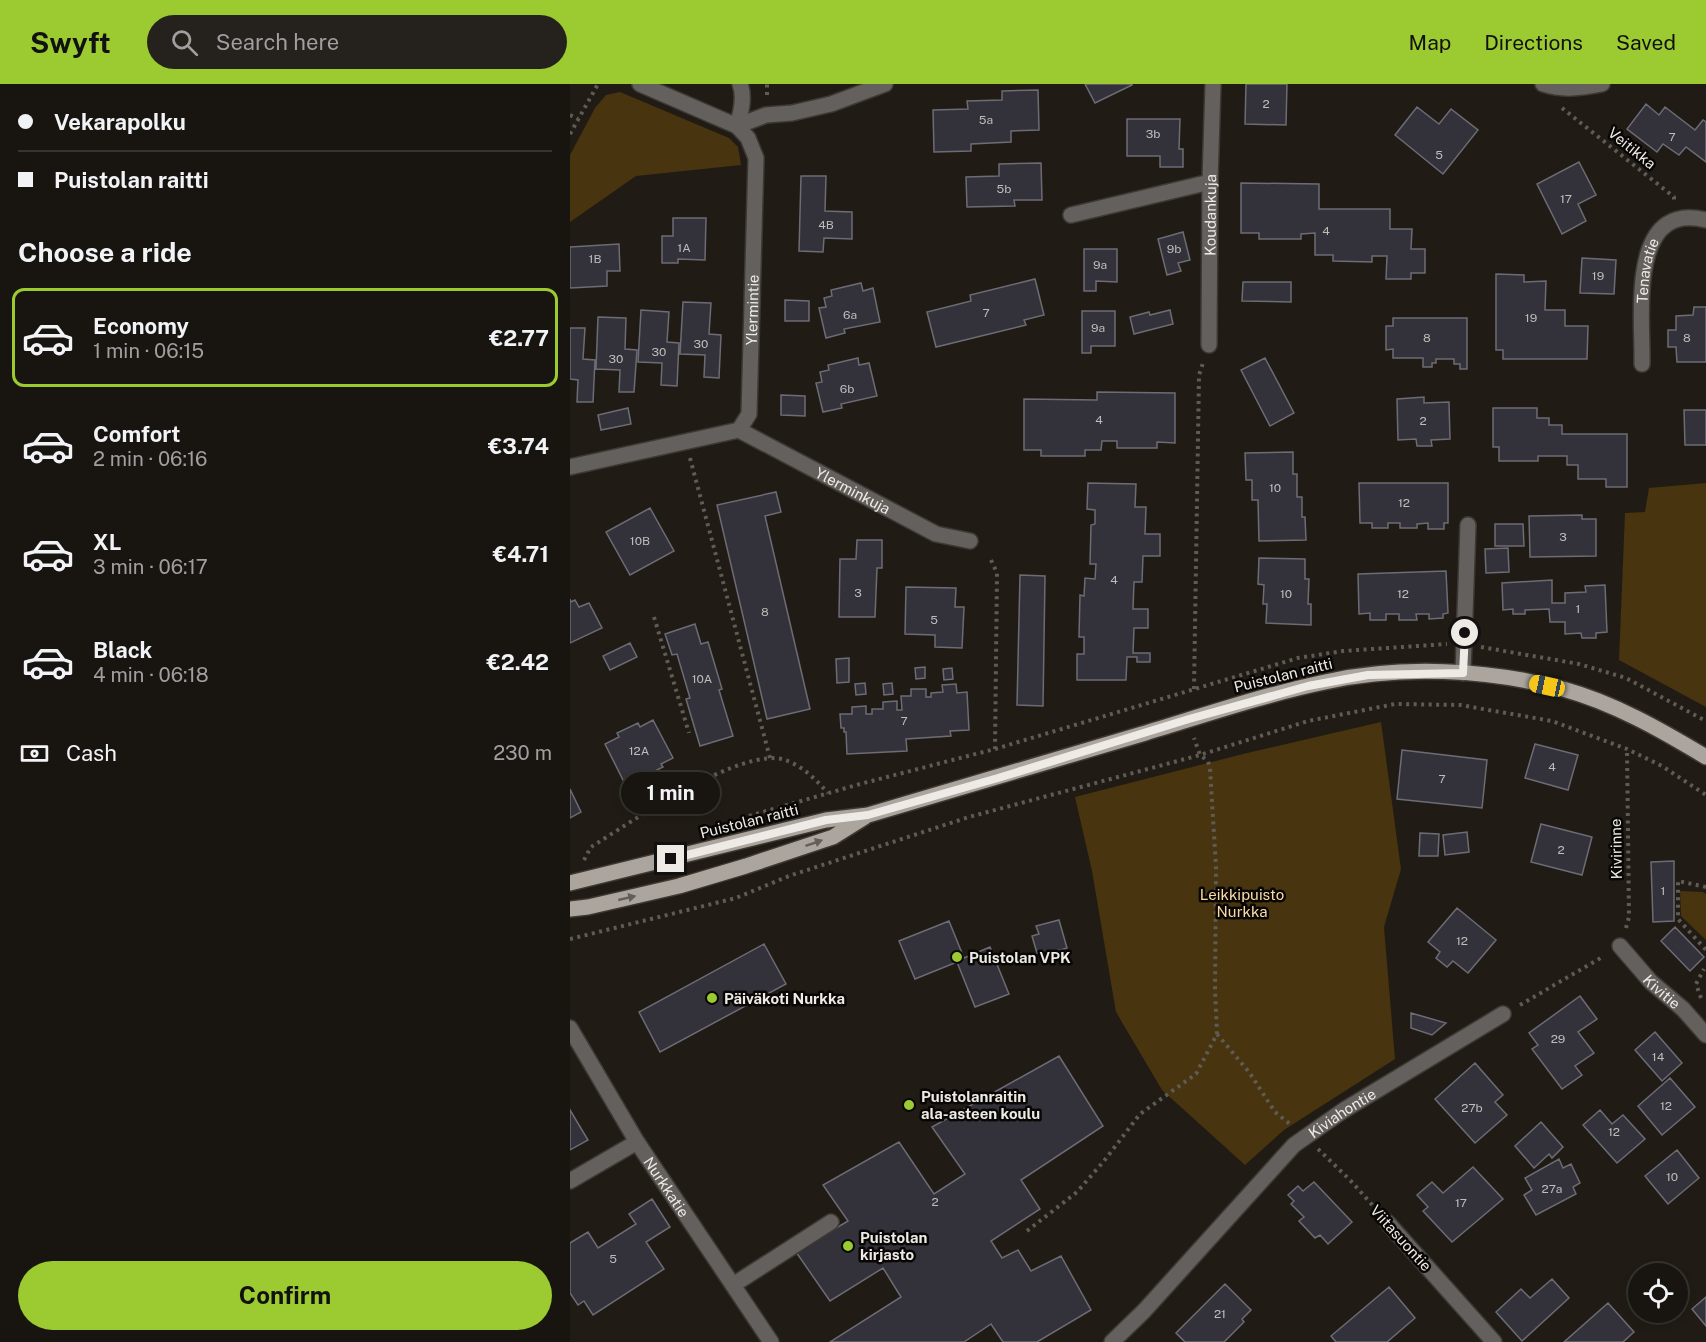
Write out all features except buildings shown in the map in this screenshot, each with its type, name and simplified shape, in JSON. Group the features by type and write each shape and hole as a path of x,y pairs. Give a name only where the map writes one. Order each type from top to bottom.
{"main road":[{"name":"Puistolan raitti","path":"570,883 826,820 868,815 1189,719 1317,684 1368,675 1463,673 1512,679 1564,690 1627,713 1668,733 1706,756"},
{"name":"Puistolan raitti","path":"570,909 679,886 746,866 834,837 868,815"}],"street":[{"path":"640,84 737,126 766,115 792,113 831,104 885,84"},
{"path":"737,126 743,91 740,84"},
{"name":"Koudankuja","path":"1209,345 1213,84"},
{"path":"1543,84 1556,89 1574,89 1602,84"},
{"name":"Ylermintie","path":"737,126 748,138 756,158 749,414 739,430"},
{"path":"1071,215 1210,182"},
{"path":"1675,218 1695,217 1706,220"},
{"name":"Tenavatie","path":"1642,364 1643,268 1649,247 1663,225 1675,218"},
{"path":"570,467 739,430"},
{"name":"Ylerminkuja","path":"739,430 936,534 970,541"},
{"path":"1463,673 1467,525"},
{"name":"Kivitie","path":"1620,946 1651,982 1683,1009 1706,1035"},
{"name":"Kiviahontie","path":"1112,1342 1144,1311 1304,1137 1344,1110 1503,1014"},
{"name":"Nurkkatie","path":"570,1028 637,1142 771,1342"},
{"path":"570,1181 637,1142"},
{"path":"733,1285 831,1222"},
{"name":"Viitasuontie","path":"1388,1222 1494,1342"}],"path":[{"path":"570,134 598,84"},
{"name":"Veitikka","path":"1558,105 1674,197 1675,218"},
{"path":"570,115 578,119"},
{"path":"1194,689 1198,375 1209,345"},
{"path":"685,440 770,758"},
{"path":"991,561 997,573 995,749"},
{"path":"654,617 688,733"},
{"path":"570,939 736,898 789,876 969,817 1200,755 1308,721 1395,704 1460,705 1552,721 1627,749 1662,766 1706,795"},
{"name":"Kivirinne","path":"1620,946 1629,917 1627,749"},
{"path":"1027,1231 1077,1192 1140,1114 1196,1074 1217,1034 1216,867 1210,768 1208,761 1200,755"},
{"path":"583,862 591,847 667,799 739,764 770,758 785,760 812,775 828,793"},
{"path":"1706,886 1678,881 1678,919 1706,950"},
{"path":"1503,1014 1620,946"},
{"path":"1705,969 1696,984 1706,1004"},
{"name":"Viitasuontie","path":"1217,1034 1249,1072 1275,1112 1350,1180 1388,1222"}],"green space":[{"path":"620,92 729,138 738,147 741,165 636,176 570,222 570,155 595,108 606,95"},
{"path":"1706,483 1706,707 1619,660 1625,513 1645,512 1649,488"},
{"name":"Leikkipuisto Nurkka","path":"1381,722 1401,869 1384,927 1395,1059 1284,1130 1245,1165 1162,1090 1116,1012 1092,871 1075,797"},
{"path":"1680,891 1706,894 1706,940 1681,916"}],"place":[{"name":"Puistolan VPK","path":"957,957"},
{"name":"Päiväkoti Nurkka","path":"712,998"},
{"name":"Puistolanraitin ala-asteen koulu","path":"909,1105"},
{"name":"Puistolan kirjasto","path":"848,1246"}],"route":[{"path":"671,859 826,820 868,815 1189,719 1326,681 1416,672 1463,673 1465,633"}]}
